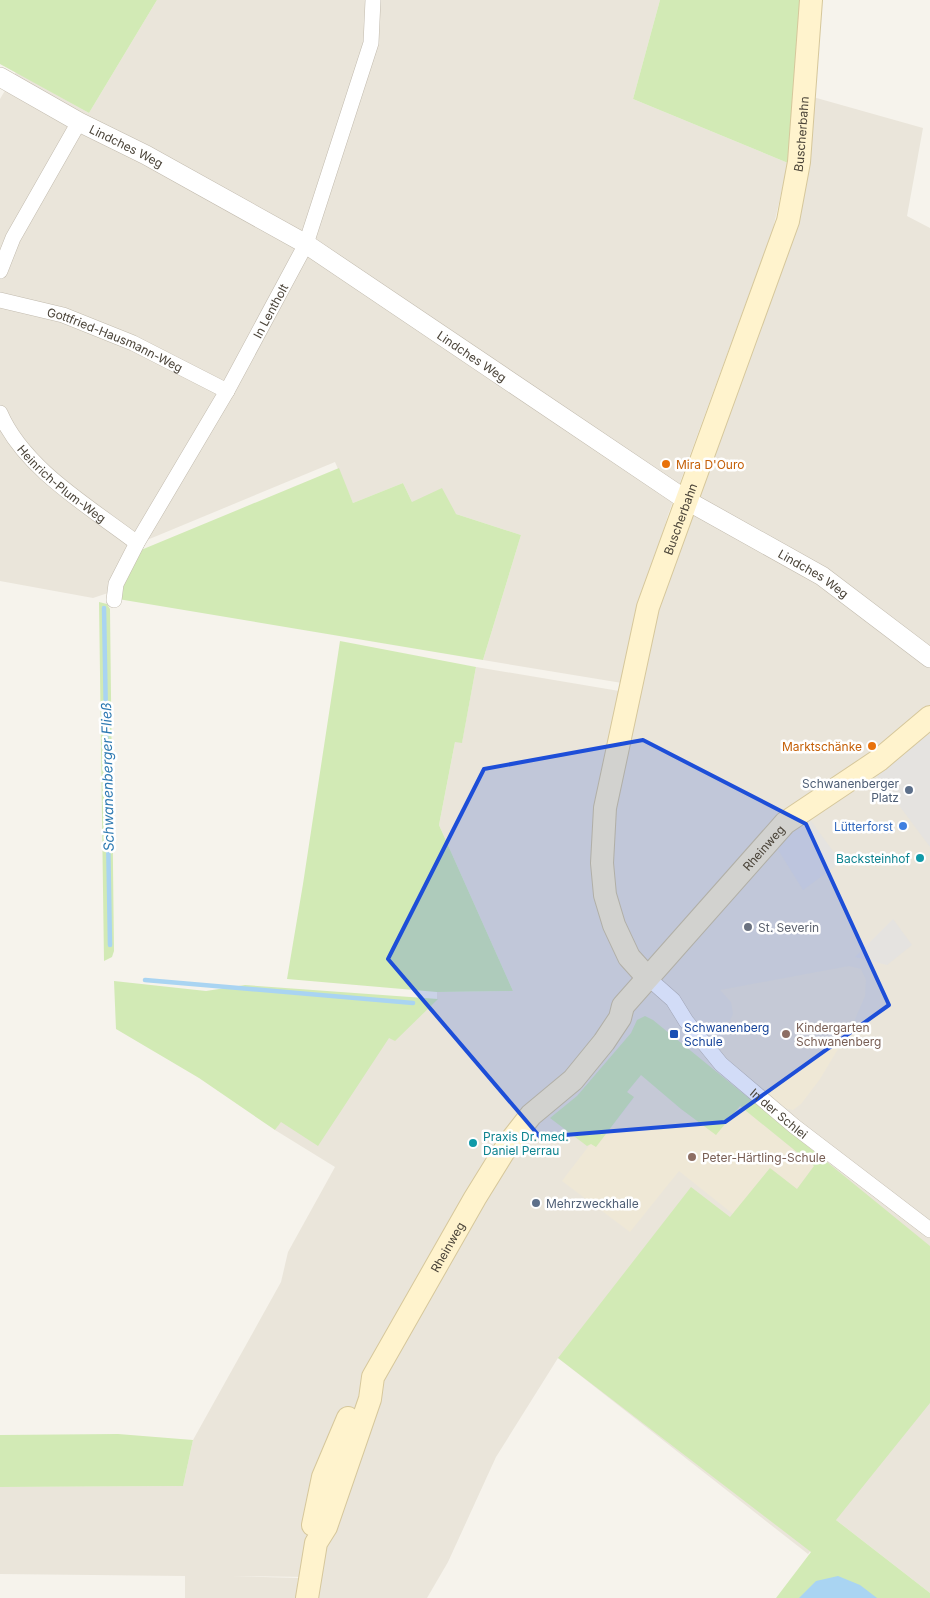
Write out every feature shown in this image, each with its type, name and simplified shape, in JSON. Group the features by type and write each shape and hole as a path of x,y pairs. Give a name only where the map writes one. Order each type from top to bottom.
{"main road":[{"name":"Buscherbahn","path":"647,977 629,957 614,925 605,895 602,863 605,808 648,607 788,221 795,191 811,0"},
{"name":"Rheinweg","path":"307,1598 316,1543 312,1534 323,1477 361,1390 370,1383 475,1198 509,1143 531,1115 535,1102 614,1009 623,1006 786,823 879,760 930,717"}],"street":[{"name":"In Lentholt","path":"114,600 116,584 137,543 227,391 306,244 371,43 373,0"},
{"name":"Lindches Weg","path":"0,77 79,122 146,155 306,244 686,500 822,576 930,658"},
{"path":"0,271 13,238 79,122"},
{"name":"Gottfried-Hausmann-Weg","path":"0,300 63,315 133,343 227,391"},
{"name":"Heinrich-Plum-Weg","path":"0,414 6,429 39,468 137,543"},
{"name":"In der Schlei","path":"647,977 673,1000 686,1021 721,1064 794,1126 930,1230"}],"highlighted area":[{"path":"643,740 806,824 889,1005 725,1122 540,1137 388,959 484,769"}],"shaded area":[{"path":"157,0 660,0 633,99 788,163 773,229 668,515 643,597 622,683 483,660 521,535 412,502 403,483 353,503 335,462 147,540 114,591 93,598 0,581 0,99 16,72 89,113"},
{"path":"813,97 923,128 907,216 930,228 930,1593 836,1520 808,1554 558,1358 496,1457 448,1562 427,1598 309,1598 311,1577 232,1576 298,1578 296,1598 185,1598 185,1576 0,1574 0,1487 183,1486 193,1440 281,1282 288,1252 335,1167 275,1130 353,1014 437,999 437,992 513,991 439,825 455,742 462,742 476,667 637,694 649,634 794,221"},
{"name":"Schwanenberger Platz","path":"925,733 930,736 930,847 875,773"},
{"path":"808,817 841,862 803,890 777,848"},
{"path":"893,919 912,945 887,965 855,957"},
{"name":"Kindergarten Schwanenberg","path":"849,966 861,969 866,980 865,996 853,1024 820,1079 801,1104 793,1110 785,1108 730,1065 721,1053 719,1044 733,1014 731,1002 720,990"},
{"name":"Peter-Härtling-Schule","path":"641,1075 681,1109 716,1134 740,1106 814,1166 797,1189 770,1168 733,1214 679,1171 630,1232 562,1181 591,1143 596,1147 634,1098 627,1092"}],"green space":[{"path":"0,0 157,0 89,113 0,64"},
{"path":"660,0 800,0 788,163 633,99"},
{"path":"339,468 353,503 403,483 412,502 442,488 456,514 521,535 483,660 118,599 114,591 141,550"},
{"path":"99,602 107,604 110,609 114,951 112,957 104,961"},
{"path":"340,641 476,667 462,743 455,742 439,825 513,991 437,992 287,979"},
{"path":"114,981 206,991 245,985 438,999 395,1041 389,1038 318,1146 281,1122 275,1130 199,1078 116,1029"},
{"path":"645,1016 653,1020 930,1246 930,1403 836,1520 930,1593 930,1598 776,1598 811,1552 558,1358 691,1187 730,1217 770,1168 797,1189 814,1166 740,1106 716,1135 681,1109 641,1075 627,1092 634,1097 596,1147 591,1144 587,1146 550,1118 577,1096 631,1033 637,1020"},
{"path":"118,1434 193,1440 183,1486 0,1487 0,1435"}],"water":[{"path":"838,1576 860,1585 877,1598 799,1598 816,1581"}],"waterway":[{"name":"Schwanenberger Fließ","path":"104,608 110,945"},
{"name":"Schwanenberger Fließ","path":"145,980 413,1003"}],"place":[{"name":"Mira D'Ouro","path":"666,464"},
{"name":"Marktschänke","path":"872,746"},
{"name":"Schwanenberger Platz","path":"909,790"},
{"name":"Lütterforst","path":"903,826"},
{"name":"Backsteinhof","path":"920,858"},
{"name":"St. Severin","path":"748,927"},
{"name":"Schwanenberg Schule","path":"674,1034"},
{"name":"Kindergarten Schwanenberg","path":"786,1034"},
{"name":"Praxis Dr. med. Daniel Perrau","path":"473,1143"},
{"name":"Peter-Härtling-Schule","path":"692,1157"},
{"name":"Mehrzweckhalle","path":"536,1203"}]}
